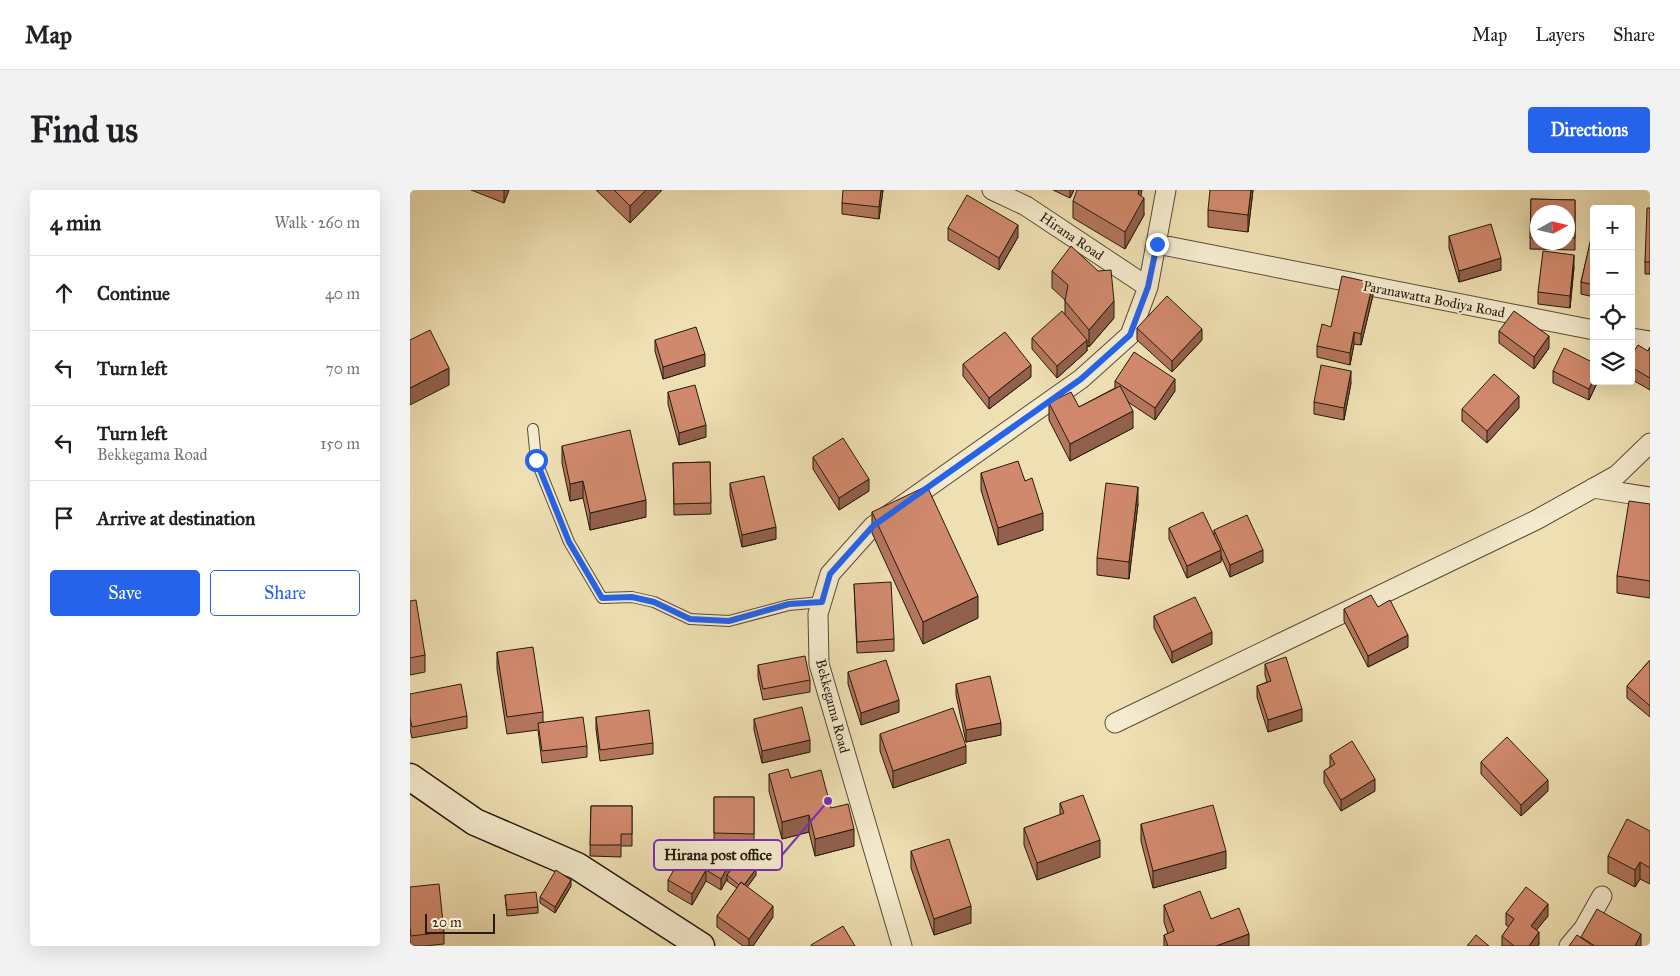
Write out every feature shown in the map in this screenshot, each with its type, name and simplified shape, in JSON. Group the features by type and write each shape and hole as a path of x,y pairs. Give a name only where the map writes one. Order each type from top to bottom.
{"street":[{"name":"Hirana Road","path":"992,190 1026,206 1148,287"},
{"name":"Bekkegama Road","path":"902,946 819,664 818,614 830,574 873,526 1081,379 1130,335 1148,287 1166,190"},
{"name":"Paranawatta Bodiya Road","path":"1157,244 1590,329"},
{"path":"1635,339 1650,341"},
{"path":"1115,723 1536,520 1617,475 1650,443"},
{"path":"1593,488 1650,497"},
{"path":"410,778 475,822 577,866 701,946"},
{"path":"1569,946 1584,928 1602,896"}],"lane":[{"path":"533,429 536,460 565,533 602,598 632,597 654,602 690,619 729,621 789,604 822,602"}],"building":[{"path":"614,190 646,190 630,206"},
{"path":"843,190 881,190 879,207 842,203"},
{"path":"1077,190 1139,190 1138,194 1144,198 1125,232 1073,201"},
{"path":"1210,190 1251,190 1248,215 1208,210"},
{"path":"967,195 1018,225 999,258 948,228"},
{"path":"1531,199 1575,200 1575,205 1531,205"},
{"path":"1647,208 1650,208 1650,262 1645,262"},
{"path":"1491,224 1501,258 1459,271 1449,236"},
{"path":"1590,242 1590,284 1581,282"},
{"path":"1071,246 1098,271 1111,270 1114,301 1089,330 1065,301 1068,285 1052,271"},
{"path":"1543,251 1574,255 1570,296 1538,292"},
{"path":"1342,276 1373,283 1361,334 1354,332 1350,353 1317,346 1322,324 1331,327"},
{"path":"1167,296 1202,329 1172,361 1137,328"},
{"path":"1062,311 1087,340 1057,366 1032,338"},
{"path":"1514,311 1549,336 1534,357 1499,331"},
{"path":"696,327 705,354 663,367 655,340"},
{"path":"430,330 449,368 410,388 410,340"},
{"path":"1005,332 1031,365 989,398 963,364"},
{"path":"1638,345 1648,351 1650,347 1650,378 1635,369 1635,350"},
{"path":"1564,348 1590,361 1591,385 1589,389 1553,371"},
{"path":"1134,352 1175,379 1155,408 1115,381"},
{"path":"1321,365 1351,371 1344,408 1314,402"},
{"path":"1494,374 1519,396 1487,431 1462,409"},
{"path":"695,385 706,425 679,433 668,392"},
{"path":"1120,386 1133,411 1070,444 1049,403 1071,392 1079,407"},
{"path":"630,430 646,500 590,513 583,481 570,484 562,446"},
{"path":"843,438 869,479 839,498 813,457"},
{"path":"1018,461 1025,481 1032,478 1043,513 998,528 981,473"},
{"path":"710,462 711,503 674,504 673,463"},
{"path":"764,476 776,527 742,535 730,483"},
{"path":"1106,483 1138,487 1129,562 1097,558"},
{"path":"927,486 978,596 923,622 872,512"},
{"path":"1629,501 1650,504 1650,581 1617,576"},
{"path":"1203,512 1221,550 1187,566 1169,528"},
{"path":"1247,515 1263,550 1230,565 1214,530"},
{"path":"891,582 894,639 857,642 854,584"},
{"path":"1371,595 1378,607 1390,600 1408,635 1368,656 1344,609"},
{"path":"1195,597 1212,632 1172,652 1154,616"},
{"path":"416,600 425,655 410,658 410,601"},
{"path":"533,647 543,712 507,717 497,652"},
{"path":"805,656 810,680 763,689 758,665"},
{"path":"1286,657 1302,709 1268,720 1257,686 1271,681 1265,664"},
{"path":"886,660 899,700 861,713 848,672"},
{"path":"1650,660 1650,706 1627,686"},
{"path":"990,676 1001,723 966,730 956,684"},
{"path":"461,684 467,716 412,727 410,694"},
{"path":"802,707 810,740 762,751 754,719"},
{"path":"953,708 966,746 893,771 880,734"},
{"path":"649,710 653,743 600,750 596,717"},
{"path":"583,717 587,746 542,751 538,723"},
{"path":"1507,737 1548,780 1521,805 1481,762"},
{"path":"1352,741 1375,779 1341,800 1324,771 1335,764 1330,755"},
{"path":"788,769 791,778 821,770 831,808 848,804 854,829 815,839 809,815 782,822 769,774"},
{"path":"1083,795 1100,840 1037,863 1024,828 1064,813 1060,803"},
{"path":"714,797 754,797 754,834 714,833"},
{"path":"1213,805 1226,851 1153,871 1141,824"},
{"path":"591,806 632,806 632,834 621,834 621,845 590,845"},
{"path":"1627,819 1650,831 1650,868 1640,862 1635,870 1608,856"},
{"path":"949,839 971,906 934,919 911,851"},
{"path":"713,850 731,861 721,879 706,870 692,894 668,880 684,852 692,856 694,851 708,859"},
{"path":"740,858 756,869 744,885 741,882 739,885 727,875"},
{"path":"556,870 571,880 555,907 540,897"},
{"path":"741,882 773,906 749,939 717,916"},
{"path":"439,884 444,932 411,936 410,887"},
{"path":"1526,887 1548,904 1531,926 1539,932 1529,946 1514,946 1502,936 1514,919 1506,913"},
{"path":"1200,891 1211,919 1239,908 1249,934 1216,946 1168,946 1164,935 1174,931 1164,905"},
{"path":"536,892 538,907 507,910 505,895"},
{"path":"1597,909 1641,934 1635,946 1595,946 1581,937"},
{"path":"843,926 855,946 811,946 811,945"},
{"path":"1476,935 1489,946 1467,946"},
{"path":"1577,935 1593,946 1569,946"}],"place":[{"name":"Hirana post office","path":"828,801"}],"route":[{"path":"536,460 569,542 602,598 632,597 654,602 690,619 729,621 789,604 822,602 830,574 873,526 1081,379 1130,335 1148,287 1157,244"}]}
